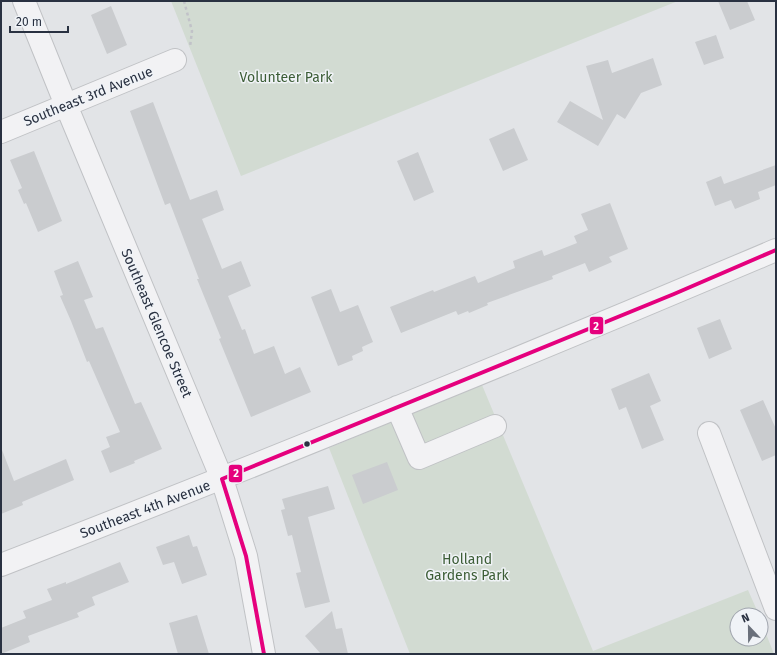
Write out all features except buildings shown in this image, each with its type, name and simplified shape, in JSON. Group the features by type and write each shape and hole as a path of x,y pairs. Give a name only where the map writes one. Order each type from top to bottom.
{"street":[{"name":"Southeast Glencoe Street","path":"24,1 222,479 246,556 264,654"},
{"name":"Southeast 3rd Avenue","path":"1,132 175,60"},
{"name":"Southeast 4th Avenue","path":"1,565 222,479 776,250"},
{"path":"397,407 419,458 495,426"},
{"path":"709,433 776,609"}],"path":[{"path":"175,60 190,49 192,30 184,1"}],"green space":[{"name":"Volunteer Park","path":"171,1 678,1 241,176"},
{"name":"Holland Gardens Park","path":"482,385 593,651 748,590 755,607 729,607 729,647 769,647 769,641 774,654 410,654 329,448"}],"transit line":[{"name":"2","path":"264,654 246,556 222,479 674,294 776,250"}]}
